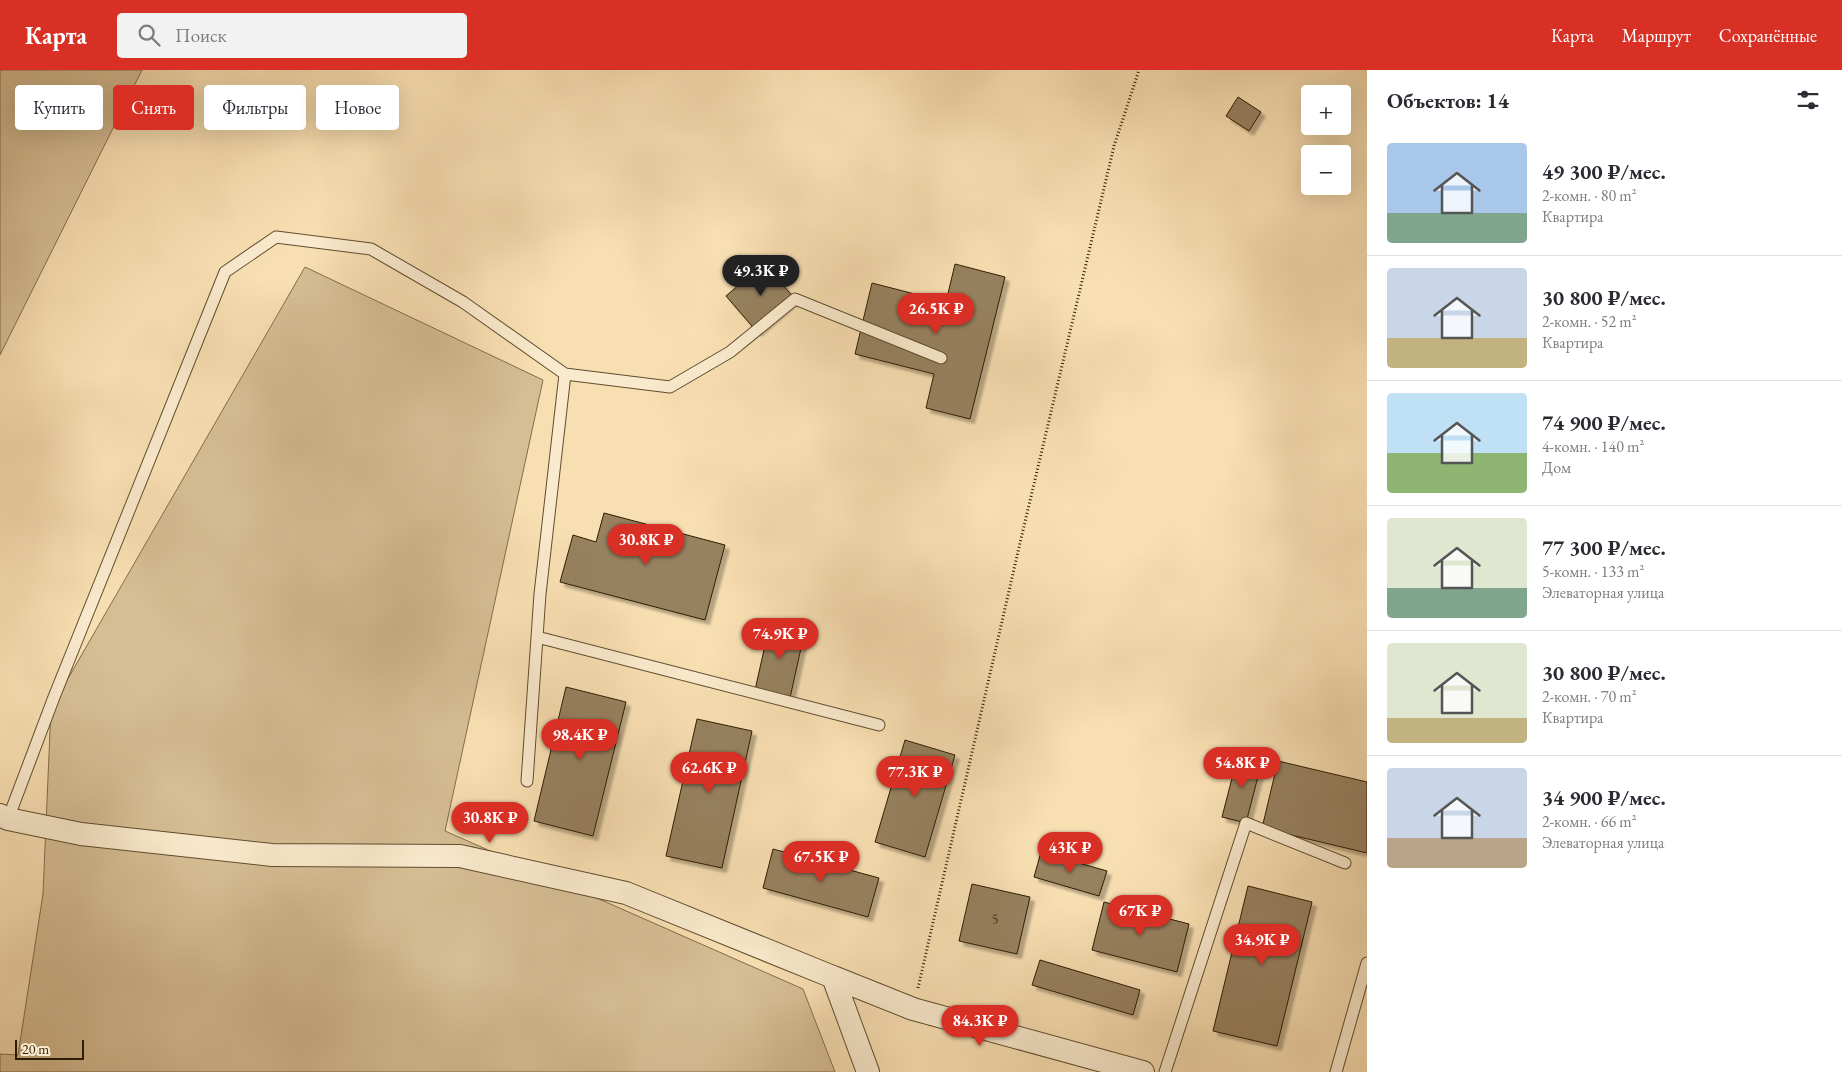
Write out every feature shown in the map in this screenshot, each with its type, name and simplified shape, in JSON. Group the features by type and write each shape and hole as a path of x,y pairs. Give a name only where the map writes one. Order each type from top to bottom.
{"street":[{"path":"2,822 81,834 272,855 460,856 626,893 913,1009 1142,1072"},
{"path":"833,977 868,1072"}],"lane":[{"path":"2,822 225,272 276,237 371,249 463,302 565,374 670,387 730,352 795,298 941,358"},
{"path":"527,781 540,594 565,374"},
{"path":"537,637 879,725"},
{"path":"1165,1072 1246,823 1346,863"},
{"path":"1336,1072 1367,963"}],"path":[{"path":"913,1009 1114,146 1139,70"}],"shaded area":[{"path":"0,70 142,70 135,85 113,85 113,128 0,355"},
{"path":"305,267 543,380 445,831 803,989 835,1072 0,1072 0,1054 18,1055 43,894 51,708"}],"building":[{"path":"1238,97 1261,112 1249,131 1226,116"},
{"path":"764,263 795,299 757,332 726,296"},
{"path":"955,264 1005,277 970,419 926,408 934,374 855,354 872,283 946,302"},
{"path":"604,513 725,545 705,620 560,582 573,535 596,542"},
{"path":"770,623 805,630 790,698 755,690"},
{"path":"566,687 626,702 593,836 534,821"},
{"path":"697,719 752,731 722,868 666,856"},
{"path":"905,740 955,755 925,857 875,842"},
{"path":"1238,755 1262,761 1246,823 1222,817"},
{"path":"1278,761 1367,782 1367,853 1262,828"},
{"path":"773,849 879,878 868,917 763,888"},
{"path":"1041,852 1107,871 1099,896 1034,877"},
{"path":"972,884 1030,897 1017,954 959,941"},
{"path":"1248,886 1312,902 1277,1046 1213,1031"},
{"path":"1104,902 1189,924 1177,972 1092,950"},
{"path":"1040,960 1140,990 1133,1015 1032,985"}]}
